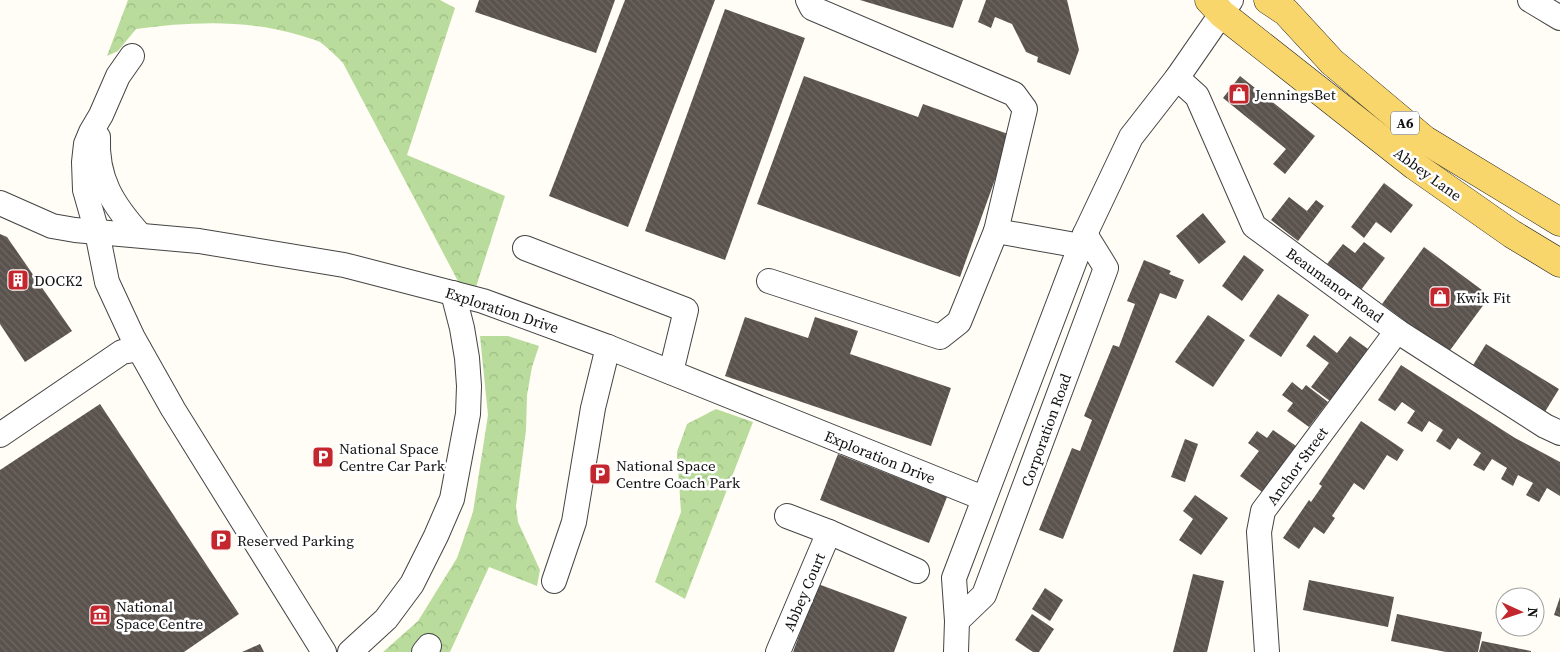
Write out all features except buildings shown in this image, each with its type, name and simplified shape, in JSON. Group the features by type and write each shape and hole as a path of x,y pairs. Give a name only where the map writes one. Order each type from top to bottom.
{"main road":[{"name":"Abbey Lane","path":"1268,0 1286,12 1332,62 1425,140 1560,222"},
{"name":"Abbey Lane","path":"1221,5 1415,166 1512,234 1560,263"}],"street":[{"path":"769,281 940,337 959,322 996,231 1025,109 1014,94 812,8 808,0"},
{"path":"1530,0 1560,18"},
{"path":"956,652 957,621 954,578 1083,240 1131,137 1177,78 1221,5"},
{"path":"132,56 118,76 86,144 85,190 97,232 107,282 139,349 173,409 324,652"},
{"name":"Beaumanor Road","path":"1177,78 1197,96 1254,226 1397,331 1545,426 1560,433"},
{"path":"99,118 99,163 102,176 117,207 140,235"},
{"name":"Exploration Drive","path":"0,203 52,226 199,241 344,265 491,304 608,347 983,498"},
{"path":"996,231 1083,240"},
{"name":"Corporation Road","path":"957,621 984,596 1106,268 1083,240"},
{"path":"525,248 686,310 671,372"},
{"path":"350,652 386,619 412,584 452,499 468,414 469,386 463,335 453,293"},
{"name":"Anchor Street","path":"1272,651 1259,532 1263,512 1397,331"},
{"path":"554,581 574,522 593,408 608,347"},
{"path":"0,435 122,352 139,349"},
{"path":"787,516 829,532 916,571"},
{"name":"Abbey Court","path":"778,652 829,532"}],"green space":[{"path":"128,0 440,0 455,8 407,155 505,196 476,287 459,283 343,63 323,44 299,35 259,26 218,23 176,25 136,29 118,51 107,56"},
{"path":"480,336 508,336 539,346 532,367 527,395 526,430 516,506 518,522 540,570 537,586 489,567 450,652 425,652 418,640 411,652 383,652 418,621 457,558 473,512 488,415"},
{"path":"716,409 753,422 685,599 655,582 681,512 677,452 687,424"}],"place":[{"name":"JenningsBet","path":"1239,94"},
{"name":"DOCK2","path":"18,280"},
{"name":"Kwik Fit","path":"1440,297"},
{"name":"National Space Centre Car Park","path":"323,457"},
{"name":"National Space Centre Coach Park","path":"600,474"},
{"name":"Reserved Parking","path":"221,540"},
{"name":"National Space Centre","path":"100,615"}]}
